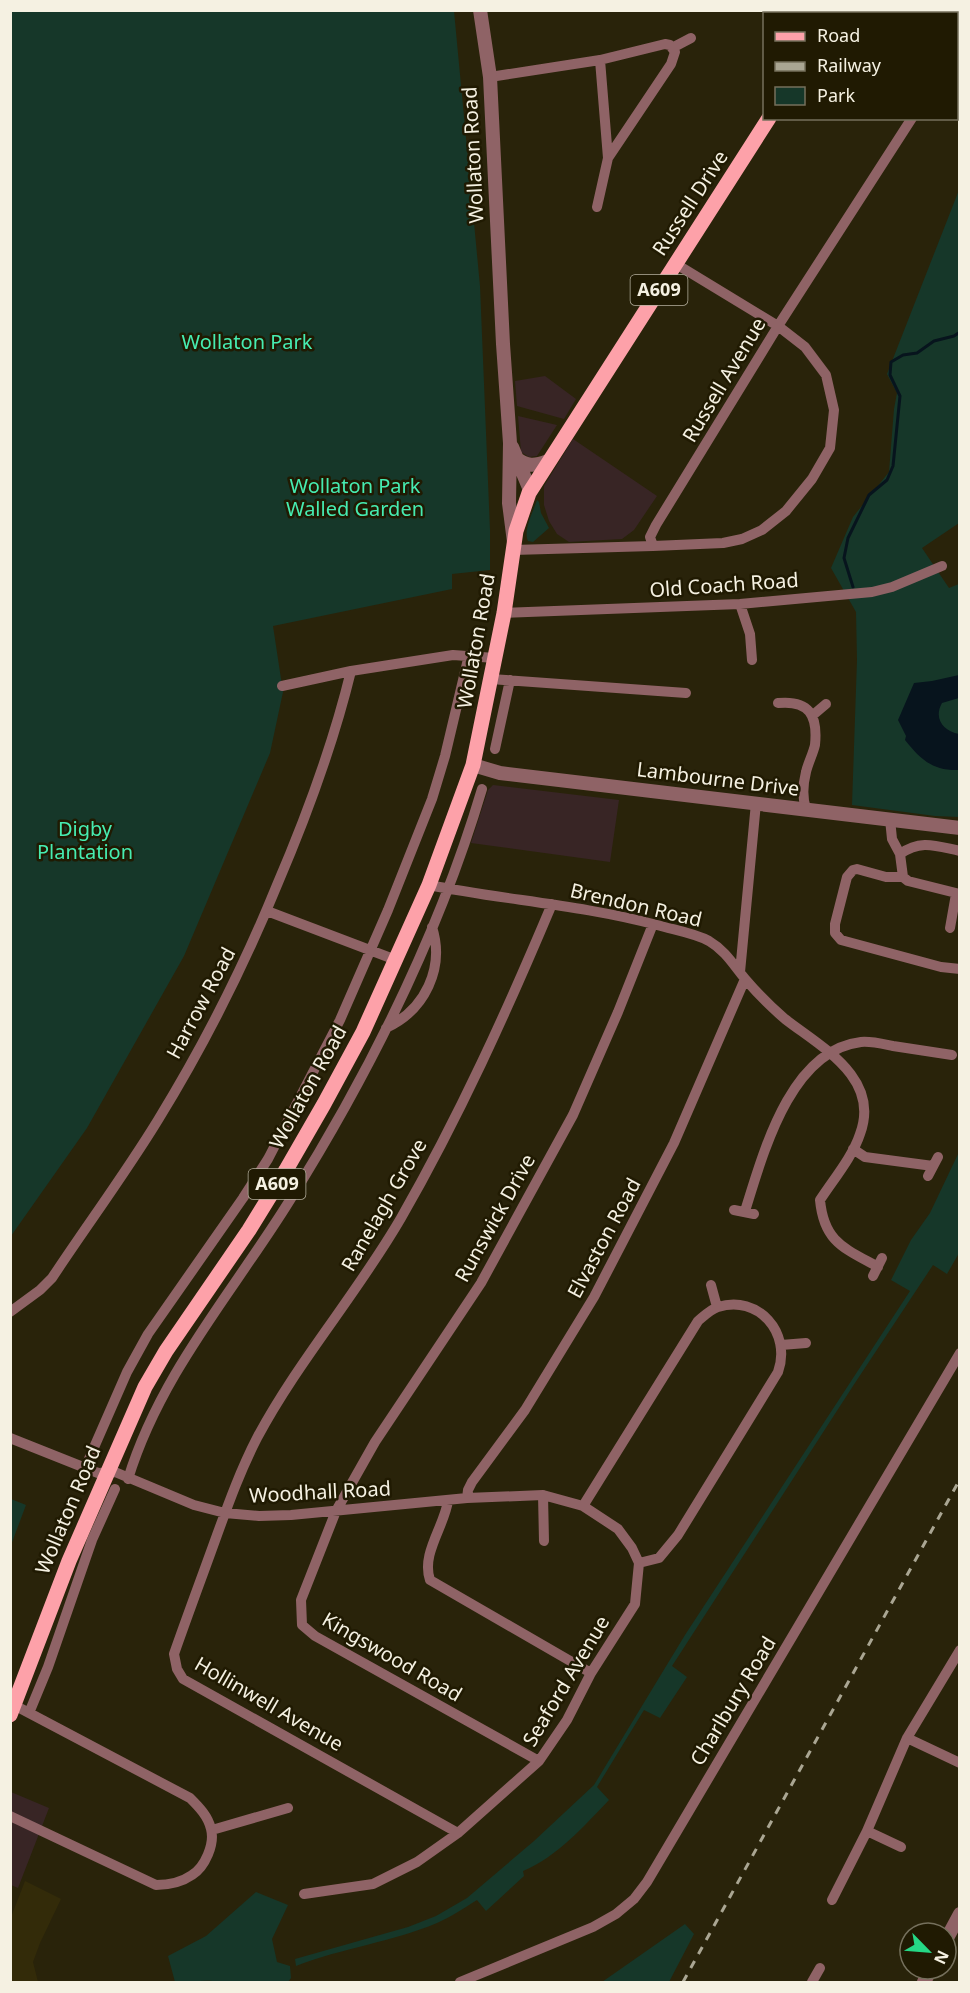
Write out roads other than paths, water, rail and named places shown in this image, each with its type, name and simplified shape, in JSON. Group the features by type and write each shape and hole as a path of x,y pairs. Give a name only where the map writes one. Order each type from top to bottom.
{"main road":[{"name":"Russell Drive","path":"548,462 768,120"},
{"name":"Wollaton Road","path":"12,1710 61,1579 145,1387 286,1170 363,1032 429,885 473,765 504,613 519,518 530,491 548,462"}],"street":[{"name":"Wollaton Road","path":"480,10 490,77 510,442 510,523 514,547"},
{"path":"672,48 691,38"},
{"path":"490,77 600,60 665,44 670,45 675,52 671,64 608,158"},
{"path":"597,207 608,158 600,60"},
{"name":"Russell Avenue","path":"653,546 650,537 656,525 778,327 911,120"},
{"path":"514,547 653,546 723,543 742,539 762,530 786,511 821,464 830,448 834,410 826,375 805,347 778,327 676,264"},
{"name":"Wollaton Road","path":"510,442 530,491"},
{"path":"516,458 523,464 530,465 548,462"},
{"path":"509,488 522,495 530,491"},
{"name":"Old Coach Road","path":"504,613 740,604 872,592 892,587 942,566"},
{"path":"740,604 750,634 748,654"},
{"path":"282,686 351,671 453,655 495,658"},
{"name":"Wollaton Road","path":"85,1468 127,1372 148,1334 243,1198 273,1150 340,1020 396,892 432,799 445,756 469,655"},
{"name":"Harrow Road","path":"10,1312 52,1278 153,1127 209,1030 267,911 322,774 351,671"},
{"path":"491,679 686,693"},
{"name":"Wollaton Road","path":"495,749 510,680"},
{"path":"778,703 799,704 813,715 814,747 803,791 806,809"},
{"path":"813,715 826,704"},
{"name":"Lambourne Drive","path":"473,765 500,773 960,828"},
{"name":"Wollaton Road","path":"128,1479 142,1439 166,1391 197,1338 257,1252 291,1198 386,1028 447,889 471,826 482,789"},
{"name":"Elvaston Road","path":"467,1498 472,1482 525,1410 594,1298 674,1143 743,975 756,803"},
{"path":"890,819 892,838 900,854 903,877"},
{"path":"900,854 909,847 920,844 960,851"},
{"path":"950,928 958,894 908,881 903,877 886,877 857,869 849,873 835,924 835,933 841,940 941,967 960,969"},
{"name":"Brendon Road","path":"429,885 629,918 708,941 730,958 770,1005 846,1067 856,1081 863,1097 865,1116 860,1135 820,1200 820,1207 824,1223 836,1242 878,1267"},
{"name":"Ranelagh Grove","path":"225,1513 257,1438 288,1386 356,1289 400,1219 471,1089 552,904"},
{"path":"267,911 396,960"},
{"name":"Runswick Drive","path":"336,1510 375,1442 481,1283 544,1167 577,1104 618,1012 653,924"},
{"path":"386,1028 410,1012 428,989 436,960 432,926"},
{"path":"744,1212 767,1139 808,1071 830,1053 862,1042 953,1056"},
{"path":"853,1149 865,1157 936,1161 928,1176"},
{"path":"711,1285 717,1307"},
{"path":"583,1506 694,1325 717,1307 737,1305 758,1311 769,1321 776,1330 781,1345 782,1355 778,1372 678,1535 659,1558 639,1563"},
{"path":"781,1345 806,1343"},
{"name":"Charlbury Road","path":"460,1983 616,1914 648,1882 960,1353"},
{"name":"Woodhall Road","path":"10,1438 98,1473 115,1473 194,1505 225,1513 260,1516 291,1515 467,1498 543,1495 583,1506 618,1529 632,1548 639,1563"},
{"name":"Wollaton Road","path":"29,1713 92,1540 116,1489"},
{"path":"543,1495 544,1541"},
{"path":"448,1501 446,1515 428,1560 427,1569 430,1580 591,1673"},
{"name":"Kingswood Road","path":"336,1510 301,1600 302,1625 315,1636 539,1761"},
{"name":"Hollinwell Avenue","path":"225,1513 174,1654 177,1669 183,1679 458,1833"},
{"name":"Seaford Avenue","path":"304,1894 373,1884 417,1862 458,1833 539,1761 567,1720 591,1673 635,1604 639,1563"},
{"path":"832,1900 867,1831 907,1738 957,1662 960,1650"},
{"path":"10,1816 156,1885 168,1885 193,1875 206,1860 211,1846 212,1830 203,1811 190,1798 29,1713 12,1710"},
{"path":"907,1738 960,1762"},
{"path":"212,1830 288,1808"},
{"path":"867,1831 902,1847"},
{"path":"812,1983 820,1968"}],"waterway":[{"path":"853,587 844,558 848,538 869,495 887,480 893,466 900,396 890,375 891,362 903,355 917,353 934,341 954,336 960,332"}],"railway":[{"path":"683,1982 960,1479"}],"park label":[{"name":"Wollaton Park","path":"247,342"},
{"name":"Wollaton Park Walled Garden","path":"355,498"},
{"name":"Digby Plantation","path":"85,840"}]}
